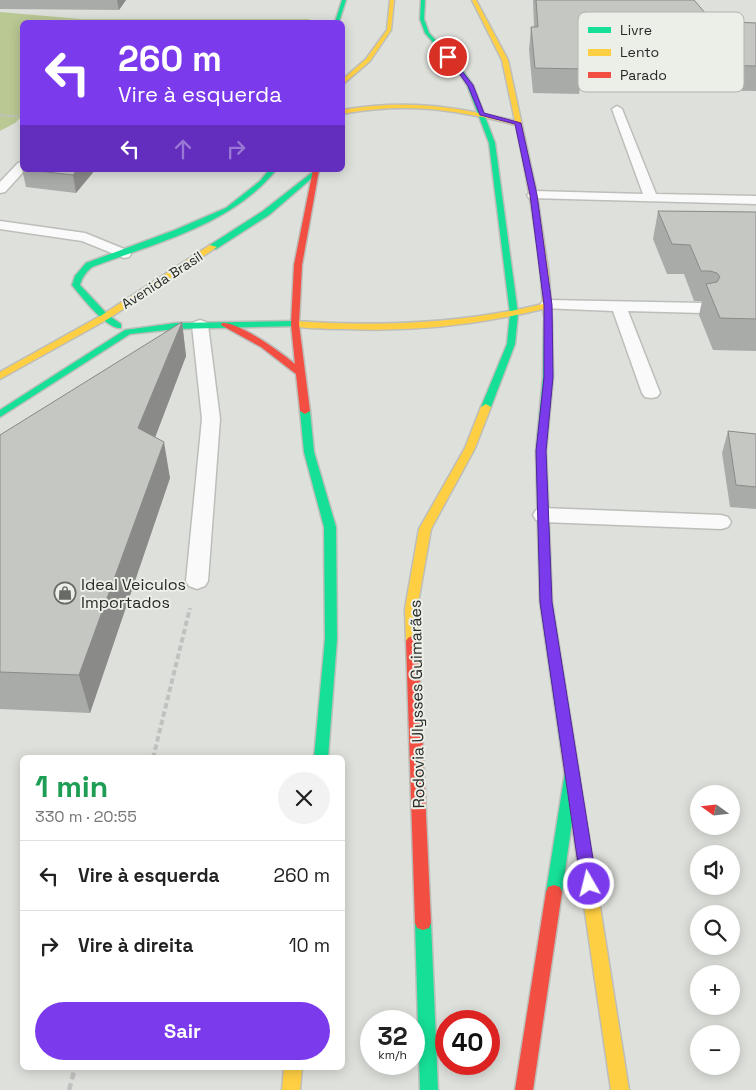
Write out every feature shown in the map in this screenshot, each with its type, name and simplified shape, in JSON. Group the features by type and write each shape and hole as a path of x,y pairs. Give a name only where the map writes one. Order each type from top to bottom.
{"main road":[{"path":"338,20 344,0"},
{"path":"345,80 368,60 389,30 392,0"},
{"name":"Rodovia Ulysses Guimarães","path":"423,0 422,18 427,33 466,80 482,114 492,143 514,314 511,344 470,448 425,530 411,609 430,1090"},
{"path":"474,0 505,60 534,195 548,305 548,377 541,451 546,602 620,1090"},
{"path":"345,111 366,106 403,103 456,107 518,123"},
{"path":"128,332 105,317 76,285 77,278 89,265 124,254 228,209 262,182 271,172"},
{"name":"Avenida Brasil","path":"0,376 105,317 266,213 315,172"},
{"path":"316,172 298,265 295,324 309,452 330,527 331,639 321,755"},
{"name":"Avenida Brasil","path":"0,414 128,332 200,325 295,324 350,329 408,329 463,324 548,305"},
{"path":"224,325 255,338 276,351 299,372"},
{"path":"524,1090 572,772"},
{"path":"291,1090 293,1070"}],"lane":[{"path":"617,109 651,198"},
{"path":"0,189 20,168"},
{"path":"534,195 756,200"},
{"path":"0,224 85,237 124,254"},
{"path":"548,305 703,308"},
{"path":"619,307 651,393"},
{"path":"197,581 211,419 200,325"},
{"path":"543,515 720,522"}],"path":[{"path":"0,115 20,117"},
{"path":"154,755 197,581"},
{"path":"70,1090 75,1070"}],"green space":[{"path":"0,12 81,19 310,19 20,20 20,118 0,131"}],"building":[{"path":"536,0 694,0 704,12 578,12 578,69 535,68 531,27 538,27"},
{"path":"744,22 756,23 756,66 744,66"},
{"path":"47,172 75,172 73,175"},
{"path":"658,211 756,212 756,319 720,318 706,284 717,282 720,277 717,273 701,271 690,245 672,244"},
{"name":"Ideal Veiculos Importados","path":"182,322 138,428 164,442 79,675 0,672 0,435"},
{"path":"728,431 756,434 756,487 736,485"}],"traffic: fast":[{"path":"338,20 344,0"},
{"path":"423,0 422,19 427,33 459,69 470,85 492,143 514,314 511,344 486,407"},
{"path":"118,326 105,317 76,285 79,276 85,269 89,265 178,232 228,209 262,182 271,172"},
{"path":"213,247 266,213 316,172"},
{"path":"548,321 548,377 541,451 546,602 568,748"},
{"path":"0,414 128,332 176,326 295,324"},
{"path":"305,411 309,452 330,527 331,639 321,755"},
{"path":"554,892 572,772"},
{"path":"423,923 429,1090"}],"traffic: slow":[{"path":"345,80 368,60 389,30 392,0"},
{"path":"474,0 505,60 534,195 545,276 548,321"},
{"path":"345,112 388,106 430,106 517,123"},
{"path":"0,376 105,317 213,247"},
{"path":"295,324 360,327 423,326 484,319 548,305"},
{"path":"412,641 411,609 425,529 470,448 486,407"},
{"path":"568,748 620,1090"},
{"path":"291,1090 293,1070"}],"traffic: jam":[{"path":"305,411 295,324 298,265 316,172"},
{"path":"225,325 264,345 299,372"},
{"path":"412,641 423,923"},
{"path":"524,1090 554,892"}],"place":[{"name":"Ideal Veiculos Importados","path":"65,593"}],"route":[{"path":"448,57 459,68 470,85 482,114 518,123 534,195 548,305 548,377 541,451 546,602 589,884"}]}
